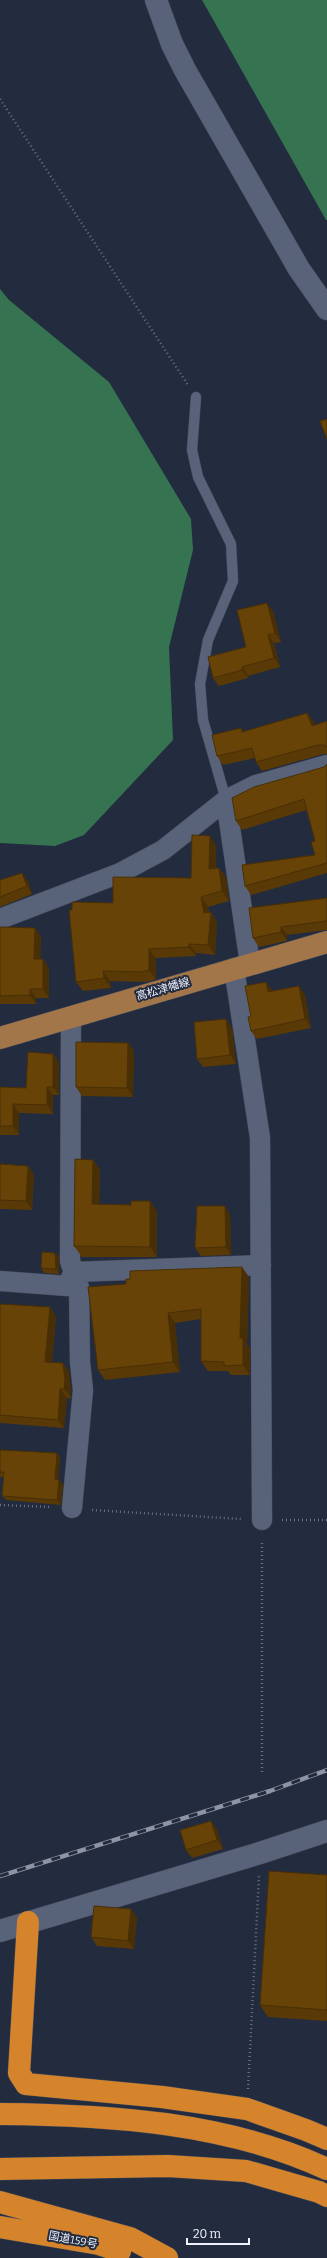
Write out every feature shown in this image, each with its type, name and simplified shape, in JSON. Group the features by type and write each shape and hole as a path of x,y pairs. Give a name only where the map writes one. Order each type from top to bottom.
{"highway":[{"path":"28,1922 19,2073 26,2084 162,2097 247,2109 327,2139"},
{"path":"0,2114 78,2114 155,2123 238,2137 305,2159 327,2169"},
{"path":"0,2169 168,2166 246,2171 319,2192 327,2196"},
{"path":"0,2202 130,2238 167,2258"},
{"name":"国道159号","path":"0,2227 99,2244 144,2258"}],"main road":[{"name":"高松津幡線","path":"0,1038 327,942"}],"street":[{"path":"156,0 172,44 185,70 299,269 327,309"},
{"path":"0,919 120,873 163,850 226,800 256,785 327,765"},
{"path":"226,800 260,1138 262,1520"},
{"path":"71,1016 70,1261 80,1287 80,1362 83,1390 72,1508"},
{"path":"74,1272 261,1264"},
{"path":"0,1281 67,1286 74,1272"},
{"path":"0,1931 260,1853 327,1831"}],"lane":[{"path":"196,397 192,450 198,477 231,544 233,581 208,640 200,684 203,720 226,800"}],"path":[{"path":"0,100 196,397"},
{"path":"0,1505 262,1520 327,1520"},
{"path":"262,1520 262,1772"},
{"path":"247,2109 260,1853"}],"green space":[{"path":"202,0 327,0 327,220 326,220"},
{"path":"0,289 9,300 109,382 191,519 193,550 169,647 173,740 84,835 55,846 0,843"}],"building":[{"path":"327,419 327,439 320,421"},
{"path":"267,603 275,633 268,635 274,658 242,667 242,670 213,678 208,657 246,647 237,610"},
{"path":"307,713 312,726 327,721 327,747 324,745 318,745 256,762 252,748 217,756 212,735 241,728 242,732"},
{"path":"327,764 327,863 245,886 242,865 315,855 311,842 315,841 304,799 236,821 232,798 254,787 324,767"},
{"path":"192,835 210,836 209,869 219,868 222,891 201,897 204,913 211,912 208,945 189,944 189,947 149,949 149,970 141,972 103,971 104,978 76,982 69,910 72,910 72,902 113,903 113,877 191,878"},
{"path":"22,873 27,886 0,897 0,880"},
{"path":"327,898 327,921 281,927 281,932 253,938 249,908"},
{"path":"0,927 35,928 34,959 43,959 43,989 30,989 30,995 0,996"},
{"path":"266,982 268,992 299,986 305,1019 251,1031 248,1017 251,1017 245,986"},
{"path":"226,1019 230,1055 197,1059 194,1022"},
{"path":"76,1042 128,1043 127,1088 76,1087"},
{"path":"28,1052 53,1054 53,1087 47,1087 47,1105 13,1104 13,1126 0,1126 0,1087 26,1088"},
{"path":"75,1159 93,1160 92,1204 131,1205 131,1201 150,1201 150,1247 74,1246"},
{"path":"0,1164 28,1166 26,1201 0,1200"},
{"path":"197,1206 225,1206 226,1247 195,1248"},
{"path":"42,1252 55,1253 56,1269 41,1268"},
{"path":"242,1267 240,1338 243,1338 243,1365 224,1366 224,1362 201,1361 201,1309 168,1313 173,1362 98,1370 88,1287 126,1284 126,1279 130,1279 130,1271"},
{"path":"0,1304 50,1307 45,1362 63,1363 65,1381 64,1389 60,1389 58,1420 0,1415"},
{"path":"0,1450 57,1453 55,1479 59,1480 57,1500 2,1496 4,1472 0,1472"},
{"path":"211,1821 217,1840 186,1850 180,1830"},
{"path":"269,1871 327,1875 327,2010 260,2005"},
{"path":"94,1906 131,1909 128,1941 91,1937"}],"railway":[{"path":"0,1876 270,1791 327,1770"}]}
